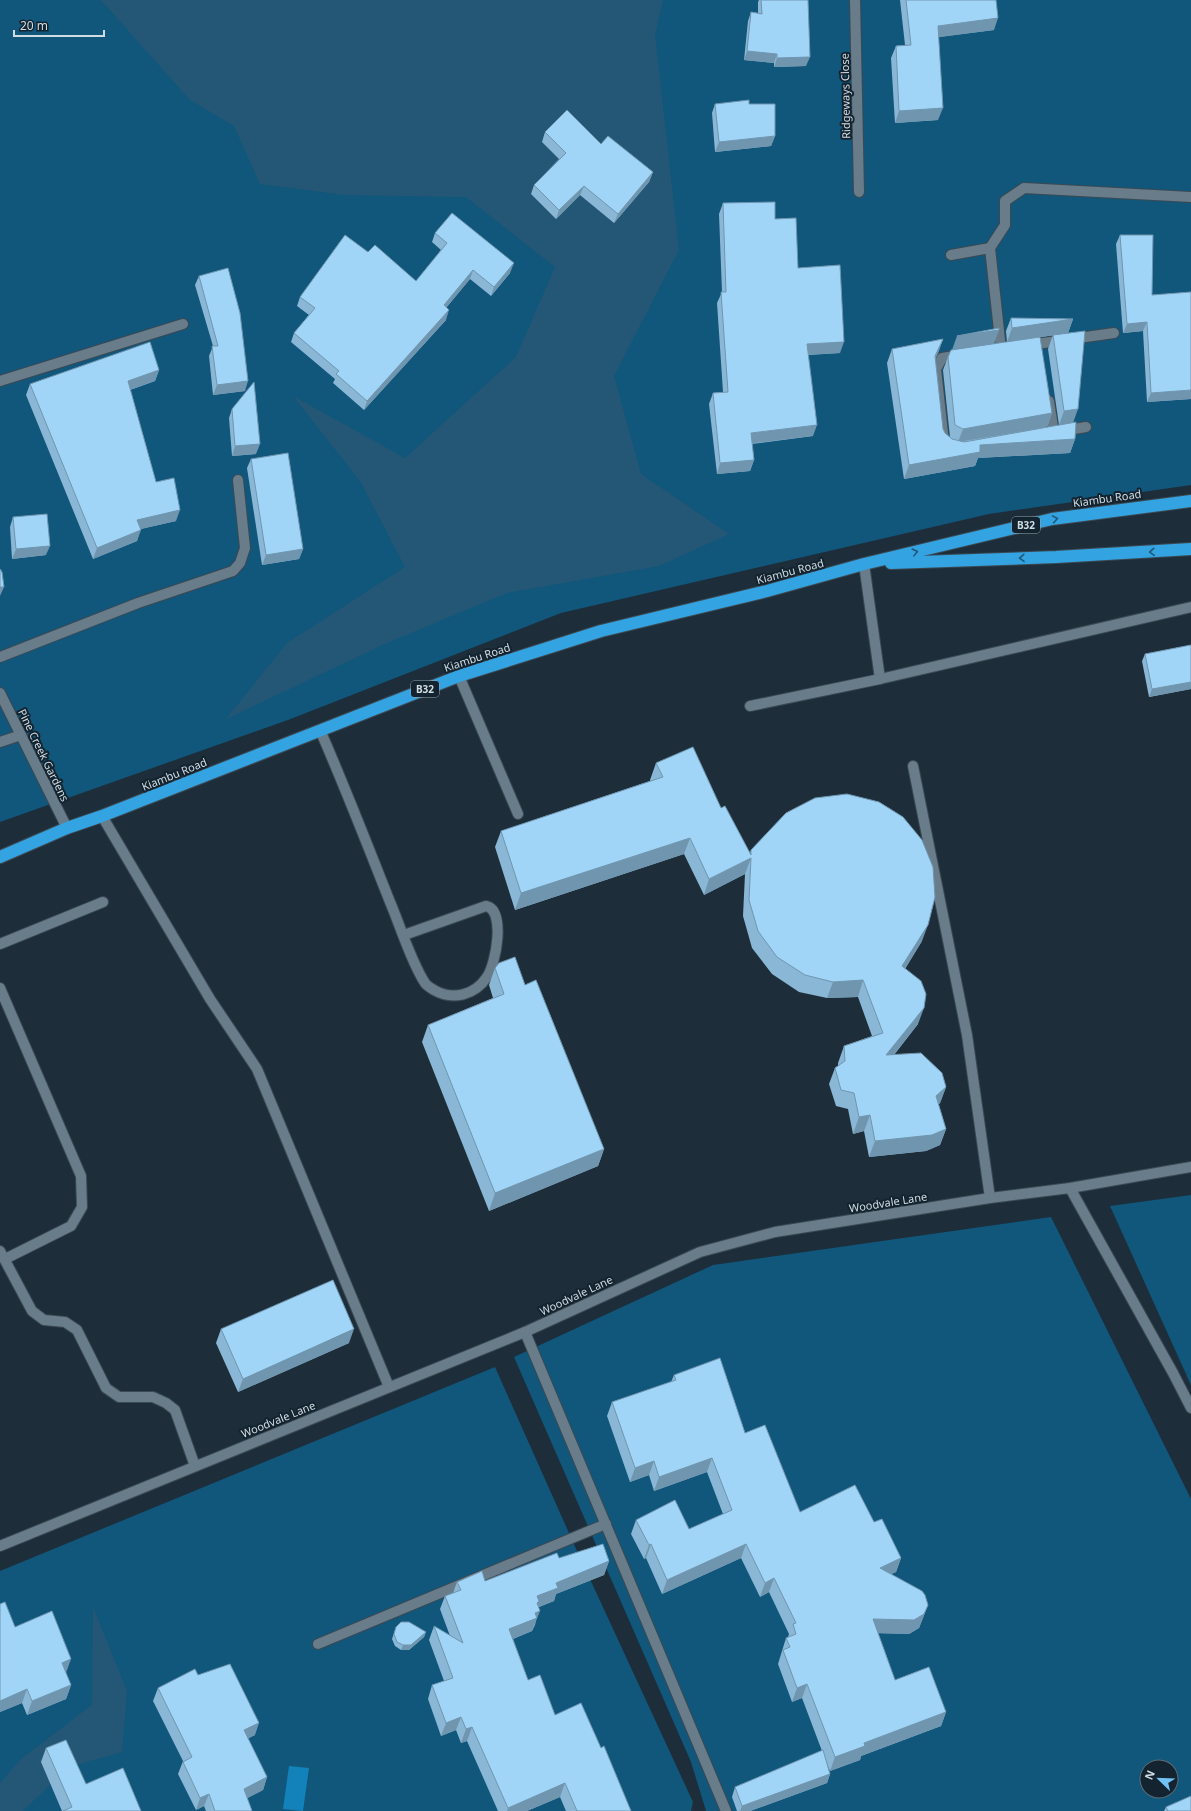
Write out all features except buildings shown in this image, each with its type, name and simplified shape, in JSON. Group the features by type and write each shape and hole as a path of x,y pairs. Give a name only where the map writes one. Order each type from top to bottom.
{"highway":[{"name":"Kiambu Road","path":"0,857 67,828 102,816 459,676 601,631 767,591 864,564 1052,519 1191,501"},
{"name":"Kiambu Road","path":"864,564 1056,557 1191,549"}],"street":[{"name":"Ridgeways Close","path":"855,0 859,192"},
{"path":"1114,333 1042,348 1006,349 990,248 1004,225 1005,201 1024,188 1191,197"},
{"path":"951,254 990,248"},
{"path":"0,382 183,324"},
{"path":"951,447 944,442 936,369 942,358 972,353"},
{"path":"1048,388 1050,433 1086,427"},
{"path":"0,657 138,603 233,571 240,564 245,548 238,480"},
{"path":"864,564 880,679"},
{"path":"750,706 880,679 1191,607"},
{"path":"459,676 518,814"},
{"name":"Pine Creek Gardens","path":"0,693 67,828"},
{"path":"320,730 366,837 404,935 426,984 447,996 464,995 475,989 488,976 499,939 495,911 491,907 486,906 404,935"},
{"path":"0,742 21,735"},
{"path":"913,766 967,1035 990,1198"},
{"path":"102,816 210,999 256,1069 389,1387"},
{"path":"0,944 103,902"},
{"path":"0,988 81,1176 82,1190 82,1207 71,1226 2,1255 32,1310 44,1320 65,1322 77,1330 106,1388 119,1398 153,1397 166,1403 175,1410 195,1466"},
{"name":"Woodvale Lane","path":"0,1546 525,1332 707,1250 775,1232 990,1198 1070,1188 1191,1167"},
{"path":"1070,1188 1191,1408"},
{"path":"525,1332 726,1811"},
{"path":"318,1644 606,1524"}],"shaded area":[{"path":"0,0 1191,0 1191,485 989,514 561,613 288,720 0,822"},
{"path":"101,0 663,0 655,35 679,250 614,376 641,474 729,534 659,566 507,593 387,643 226,719 287,643 405,567 360,481 293,396 405,458 516,357 555,267 466,197 344,195 260,184 234,126 190,100"},
{"path":"1191,1195 1191,1385 1110,1206"},
{"path":"1051,1217 1191,1499 1191,1811 706,1811 691,1762 514,1357 713,1265"},
{"path":"495,1367 577,1551 693,1802 691,1811 0,1811 0,1571"},
{"path":"93,1607 127,1691 122,1752 68,1767 23,1811 0,1811 0,1783 21,1759 92,1705"},
{"path":"289,1766 309,1768 303,1811 283,1809"}]}
